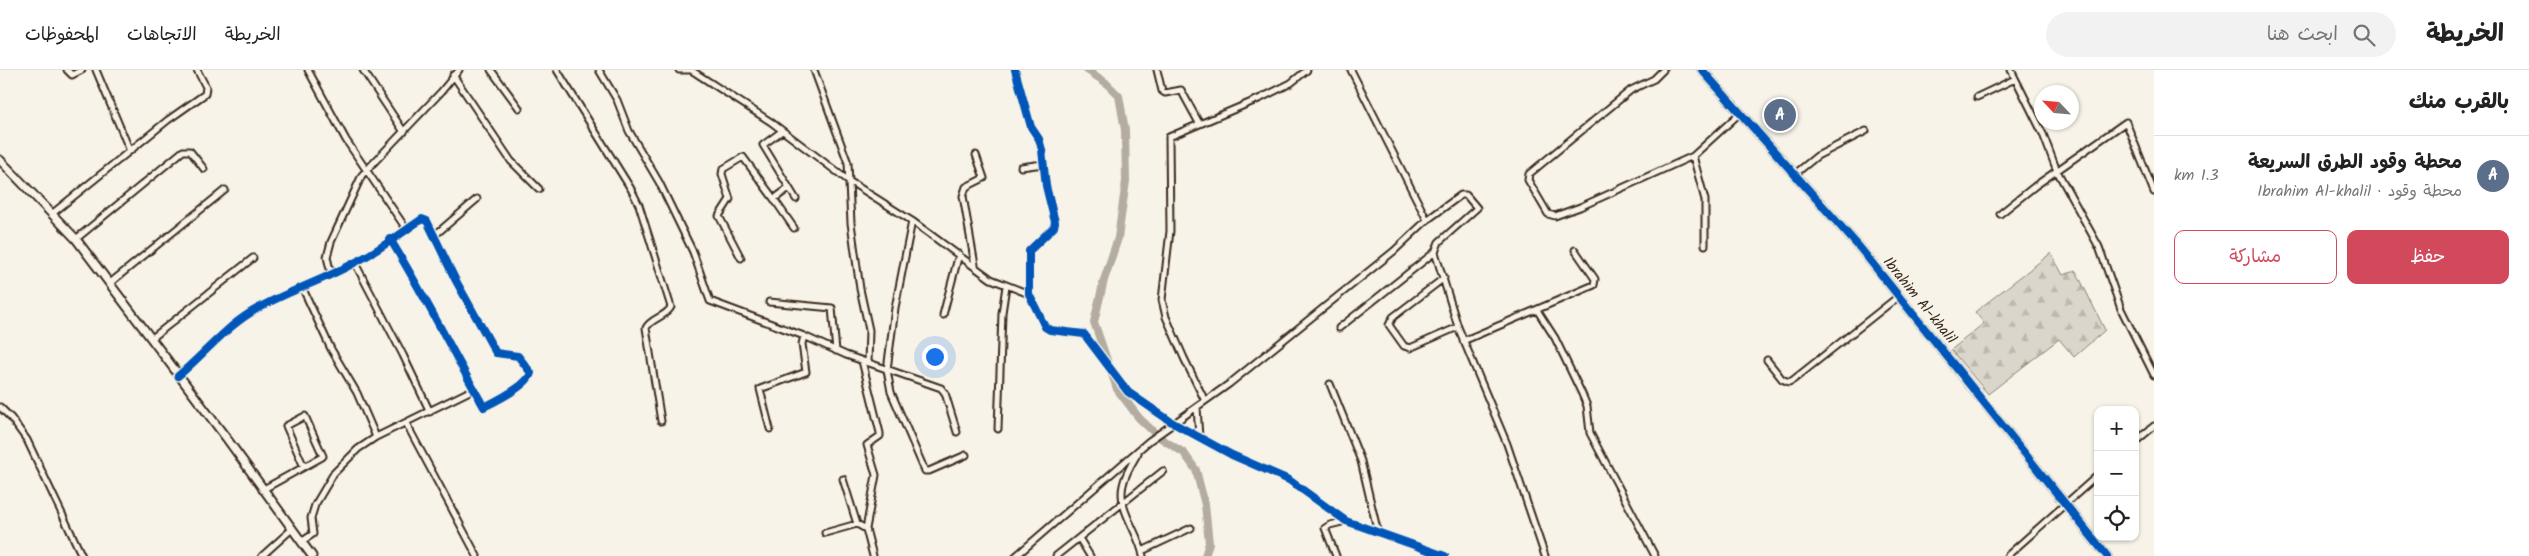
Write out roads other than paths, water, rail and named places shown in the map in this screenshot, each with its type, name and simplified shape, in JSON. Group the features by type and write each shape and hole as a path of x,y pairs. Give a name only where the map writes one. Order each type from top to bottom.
{"street":[{"path":"67,70 72,75 82,70"},
{"path":"96,70 130,151"},
{"path":"53,213 205,94 206,87 197,70"},
{"path":"308,70 346,140 406,230"},
{"path":"363,70 404,132"},
{"path":"331,274 327,263 331,242 367,169 404,132 458,70"},
{"path":"491,70 519,108"},
{"path":"557,70 639,205 671,307 646,328 661,421"},
{"path":"599,70 616,100 629,131 659,182 694,252 710,301 804,336 862,361 943,390 958,432"},
{"path":"679,70 691,70 782,130 849,181 912,221 975,265 991,279 1029,294"},
{"path":"814,70 848,163 851,223 860,289 869,330 868,363"},
{"path":"1015,70 1031,127 1038,139 1055,222 1054,227 1029,252 1029,294 1046,327 1050,330 1084,334 1128,392 1173,423 1254,465 1290,480 1346,521 1445,556"},
{"path":"1157,70 1162,91 1165,93 1181,90 1200,123"},
{"path":"1205,401 1166,317 1162,300 1170,231 1170,137 1261,98 1291,83 1307,70"},
{"path":"1350,70 1427,220"},
{"path":"1663,70 1654,79 1631,90 1570,138 1529,174 1528,180 1548,214 1555,216 1693,156 1740,113"},
{"name":"Ibrahim Al-khalil","path":"1702,70 1829,211 1900,296 2107,556"},
{"path":"2011,70 2042,134 2057,171 2099,247 2121,309 2154,375"},
{"path":"453,76 511,161 539,189"},
{"path":"1977,97 2015,79"},
{"path":"2000,214 2126,122 2154,192"},
{"path":"782,130 762,144 796,199"},
{"path":"1795,174 1817,156 1866,131"},
{"path":"76,239 183,151 190,151 204,169"},
{"path":"975,265 963,196 966,187 984,178 976,155"},
{"path":"1693,156 1705,200 1705,245"},
{"path":"741,258 719,216 730,199 722,174 723,169 743,157 794,228"},
{"path":"0,160 76,239 227,439 262,490 312,556"},
{"path":"1021,167 1043,164"},
{"path":"774,199 789,188"},
{"path":"110,283 225,190"},
{"path":"1016,556 1139,450 1205,401 1394,251 1427,220 1460,195 1466,194 1477,208 1473,214 1439,242 1435,252 1339,328"},
{"path":"435,235 477,199"},
{"path":"178,376 236,322 271,300 355,263 390,239 424,219 435,235 452,273 496,353 518,356 531,373 529,379 507,395 484,407 426,300 390,239"},
{"path":"912,221 895,308 888,370 891,392 926,471 929,472 966,455"},
{"path":"1463,341 1594,285 1596,282 1575,250"},
{"path":"1435,252 1463,341 1477,368 1507,444 1544,556"},
{"path":"942,315 959,254"},
{"path":"151,339 252,258"},
{"path":"355,263 403,355 430,412"},
{"path":"1444,278 1393,318 1389,325 1404,346 1410,348 1458,327"},
{"path":"302,286 331,349 357,393 376,437"},
{"path":"998,429 1002,313 1006,286"},
{"path":"1767,360 1782,379 1789,382 1794,380 1900,296"},
{"path":"768,302 832,308 836,351"},
{"path":"1537,310 1555,338 1582,394 1587,406 1590,433 1655,556"},
{"path":"770,429 760,389 806,372 802,344 804,336"},
{"path":"862,361 880,434 867,446 876,475 866,529 873,556"},
{"path":"1330,384 1360,461 1378,533"},
{"path":"301,542 313,534 311,518 313,509 334,473 358,449 376,437 474,389"},
{"path":"0,407 11,418 27,440 82,556"},
{"path":"1197,407 1199,437"},
{"path":"262,490 304,467 324,454 305,416 286,426 304,467"},
{"path":"406,423 477,556"},
{"path":"2139,439 2154,426"},
{"path":"1139,450 1123,483 1123,504 1142,554 1192,528"},
{"path":"1056,556 1164,471"},
{"path":"843,479 857,524"},
{"path":"2007,556 2094,479"},
{"path":"1336,556 1325,528 1346,521"},
{"path":"825,532 857,524 866,529"},
{"path":"262,556 292,529"},
{"path":"1079,538 1090,556"}],"waterway":[{"path":"1087,70 1105,82 1119,96 1125,130 1126,181 1118,238 1104,280 1094,322 1117,389 1139,418 1159,437 1184,453 1196,470 1205,505 1209,543 1205,556"}],"place":[{"name":"محطة وقود الطرق السريعة","path":"1780,115"}]}
